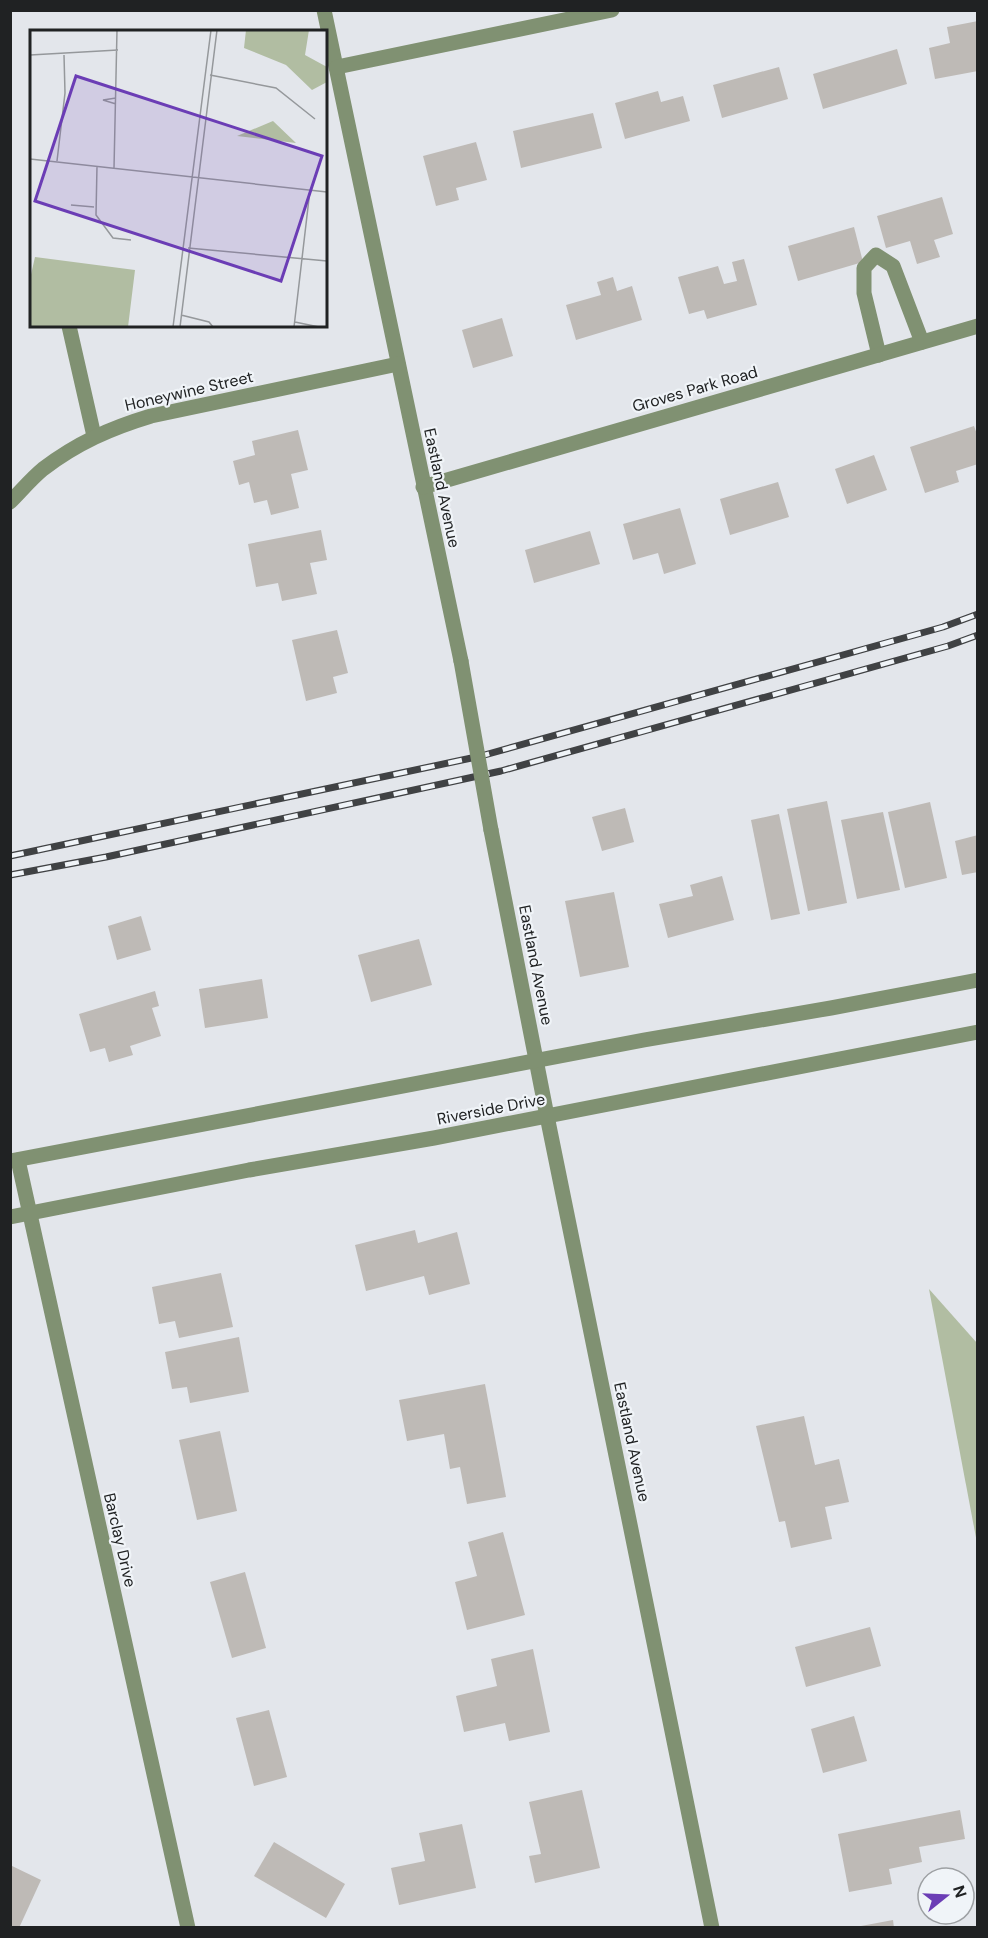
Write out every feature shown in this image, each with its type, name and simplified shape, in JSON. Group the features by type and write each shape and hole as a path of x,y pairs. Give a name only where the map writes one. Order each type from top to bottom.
{"street":[{"name":"Eastland Avenue","path":"324,10 461,661 491,830 547,1116 712,1928"},
{"path":"337,67 612,10"},
{"path":"879,355 864,293 864,268 876,255 893,266 922,342"},
{"name":"Groves Park Road","path":"423,487 978,326"},
{"path":"69,327 94,436"},
{"name":"Honeywine Street","path":"10,502 43,469 94,436 114,427 152,416 398,364"},
{"path":"14,1161 537,1060 978,980"},
{"name":"Riverside Drive","path":"10,1217 978,1032"},
{"name":"Barclay Drive","path":"14,1161 28,1214 188,1928"}],"green space":[{"path":"929,1289 977,1343 977,1543"}],"building":[{"path":"978,21 978,71 935,79 929,48 950,43 947,27"},
{"path":"897,49 907,84 823,109 813,74"},
{"path":"779,67 788,99 722,118 713,85"},
{"path":"658,91 661,102 683,96 690,121 625,139 615,103"},
{"path":"593,113 602,148 521,168 513,131"},
{"path":"476,142 487,180 456,188 459,200 436,206 423,156"},
{"path":"942,197 953,234 934,240 940,257 917,264 910,241 886,248 877,216"},
{"path":"854,227 863,262 798,281 788,246"},
{"path":"744,259 757,305 707,319 704,310 689,314 678,277 718,266 724,284 737,281 732,262"},
{"path":"613,277 617,291 632,286 642,320 576,340 566,305 601,295 597,282"},
{"path":"502,318 513,356 473,368 462,330"},
{"path":"974,426 978,437 978,464 956,471 959,482 925,493 910,447"},
{"path":"298,430 308,470 291,474 299,508 271,515 267,500 254,503 249,482 239,485 233,461 255,455 252,441"},
{"path":"874,455 887,490 847,504 835,469"},
{"path":"778,482 789,517 730,535 720,499"},
{"path":"680,508 696,564 664,574 658,553 633,560 623,524"},
{"path":"321,530 327,560 310,563 317,594 282,601 278,583 256,587 248,544"},
{"path":"590,531 600,564 534,583 525,550"},
{"path":"337,630 348,673 333,677 337,693 306,701 292,640"},
{"path":"827,801 847,903 808,911 787,809"},
{"path":"930,802 947,878 905,888 888,812"},
{"path":"625,808 634,842 602,851 592,817"},
{"path":"883,812 900,890 857,899 841,820"},
{"path":"779,814 800,914 771,920 751,820"},
{"path":"978,835 978,872 962,875 955,841"},
{"path":"722,876 734,920 668,938 659,904 693,896 690,885"},
{"path":"614,892 629,967 580,977 565,901"},
{"path":"141,916 151,950 117,960 108,926"},
{"path":"419,939 432,985 371,1002 358,955"},
{"path":"262,979 268,1018 205,1028 199,989"},
{"path":"155,991 159,1006 152,1008 161,1036 130,1046 133,1055 109,1062 105,1048 90,1052 79,1014"},
{"path":"415,1230 418,1243 457,1232 470,1284 429,1295 424,1276 366,1291 355,1245"},
{"path":"221,1273 233,1327 179,1338 175,1321 159,1324 152,1287"},
{"path":"239,1337 249,1392 190,1403 187,1387 172,1389 165,1352"},
{"path":"485,1384 506,1497 467,1504 460,1467 450,1469 444,1434 407,1441 399,1400"},
{"path":"804,1416 815,1465 839,1459 849,1502 825,1507 832,1539 791,1548 785,1521 779,1522 756,1426"},
{"path":"220,1431 237,1511 197,1520 179,1440"},
{"path":"503,1532 525,1615 467,1630 455,1582 477,1576 468,1542"},
{"path":"245,1572 266,1648 232,1658 210,1582"},
{"path":"870,1627 881,1666 806,1687 795,1647"},
{"path":"533,1649 550,1732 509,1741 505,1723 464,1732 456,1696 497,1686 491,1659"},
{"path":"269,1710 287,1777 254,1786 236,1718"},
{"path":"854,1716 867,1761 823,1773 811,1729"},
{"path":"582,1790 600,1868 535,1883 529,1856 541,1854 529,1802"},
{"path":"960,1810 965,1839 919,1847 922,1862 889,1869 892,1884 849,1892 838,1834"},
{"path":"462,1824 476,1888 399,1905 391,1868 425,1861 419,1833"},
{"path":"274,1842 345,1884 326,1918 254,1876"},
{"path":"10,1865 41,1880 19,1928 10,1928"},
{"path":"893,1920 894,1928 861,1928 861,1926"}],"railway":[{"path":"10,856 481,756 943,627 978,614"},
{"path":"10,875 106,857 501,771 948,646 978,635"}]}
